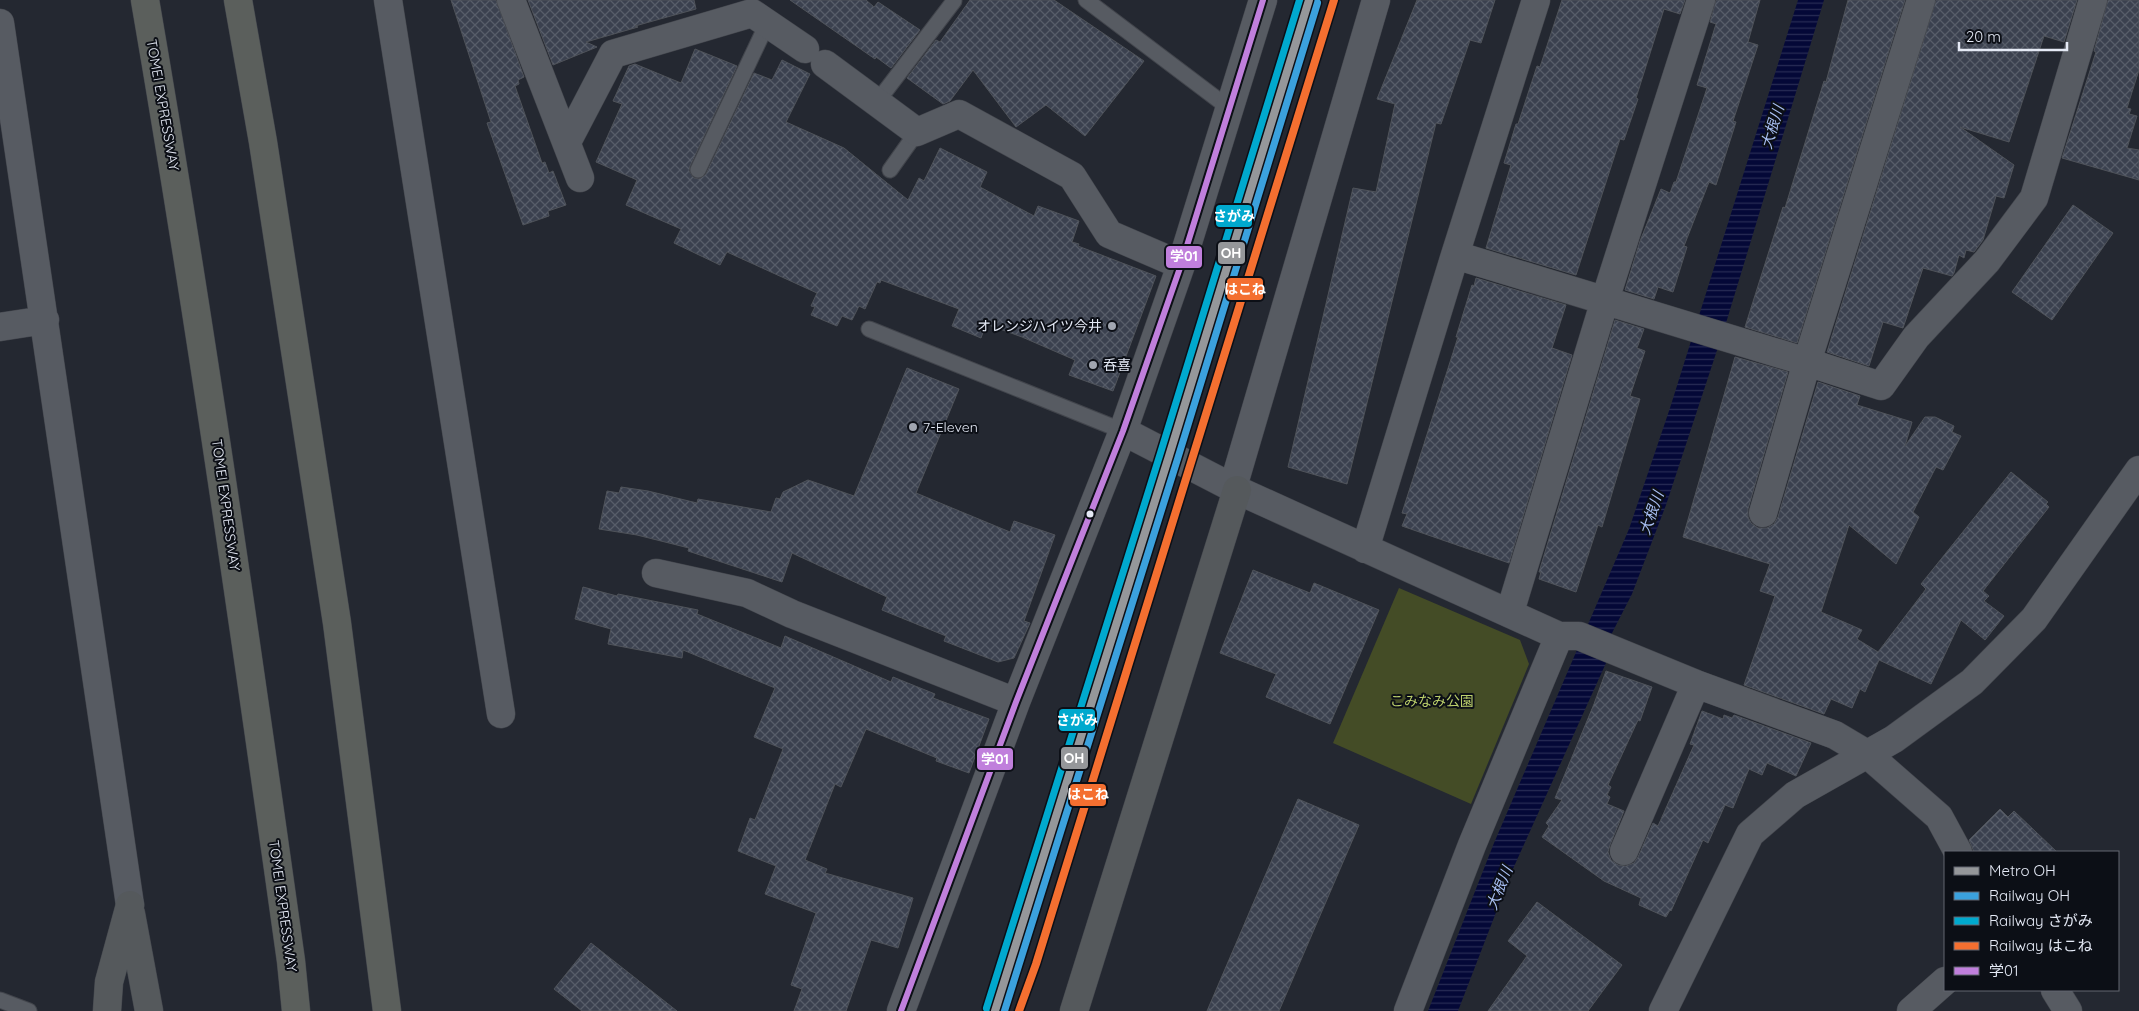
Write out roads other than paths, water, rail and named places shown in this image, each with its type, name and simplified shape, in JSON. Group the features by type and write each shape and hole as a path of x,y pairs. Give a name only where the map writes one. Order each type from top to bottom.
{"highway":[{"name":"TOMEI EXPRESSWAY","path":"145,0 182,211 224,485 291,961 296,1011"},
{"path":"238,0 263,142 337,623 387,1011"}],"street":[{"path":"388,0 501,714"},
{"path":"511,0 568,142 580,178"},
{"path":"902,1011 1016,702 1122,432 1181,265 1263,0"},
{"path":"1074,1011 1235,489 1376,0"},
{"path":"1365,549 1455,255 1536,0"},
{"path":"1510,612 1605,300 1701,0"},
{"path":"1764,513 1807,362 1921,0"},
{"path":"1455,255 1881,386 1916,337 1987,261 2034,198 2093,0"},
{"path":"568,142 614,54 752,13 815,56 917,132 959,114 1072,176 1109,234 1181,265"},
{"path":"0,23 130,905 149,1011"},
{"path":"0,327 45,320"},
{"path":"1122,432 1235,489 1365,549 1510,612 1569,636 1615,651 1696,684 1835,735 1867,754 1938,817 1957,851"},
{"path":"1663,1011 1750,834 1795,795 1894,739 1972,682 2034,619 2139,470"},
{"path":"656,572 747,593 792,614 1016,702"},
{"path":"1408,1011 1472,845 1569,636"},
{"path":"1624,851 1696,684"},
{"path":"107,1011 109,982 130,905"},
{"path":"1911,1011 1944,982"},
{"path":"2055,991 2068,1011"}],"lane":[{"path":"1086,0 1230,108"},
{"path":"877,102 954,1"},
{"path":"698,170 767,24"},
{"path":"890,170 917,132"},
{"path":"869,329 1122,432"},
{"path":"0,1000 29,1011"}],"water":[{"name":"大根川","path":"1798,0 1824,0 1726,323 1666,505 1632,594 1611,635 1606,663 1512,871 1458,1011 1428,1011 1494,843 1629,529 1670,408"}],"metro line":[{"name":"OH","path":"995,1011 1169,456 1309,0"}],"rail line":[{"name":"さがみ","path":"987,1008 1161,453 1300,0"},
{"name":"はこね","path":"1019,1011 1036,964 1334,0"},
{"name":"OH","path":"1004,1011 1177,459 1317,3"}],"place":[{"name":"オレンジハイツ今井","path":"1112,326"},
{"name":"呑喜","path":"1093,365"},
{"name":"7-Eleven","path":"913,427"}],"park label":[{"name":"こみなみ公園","path":"1432,701"}]}
